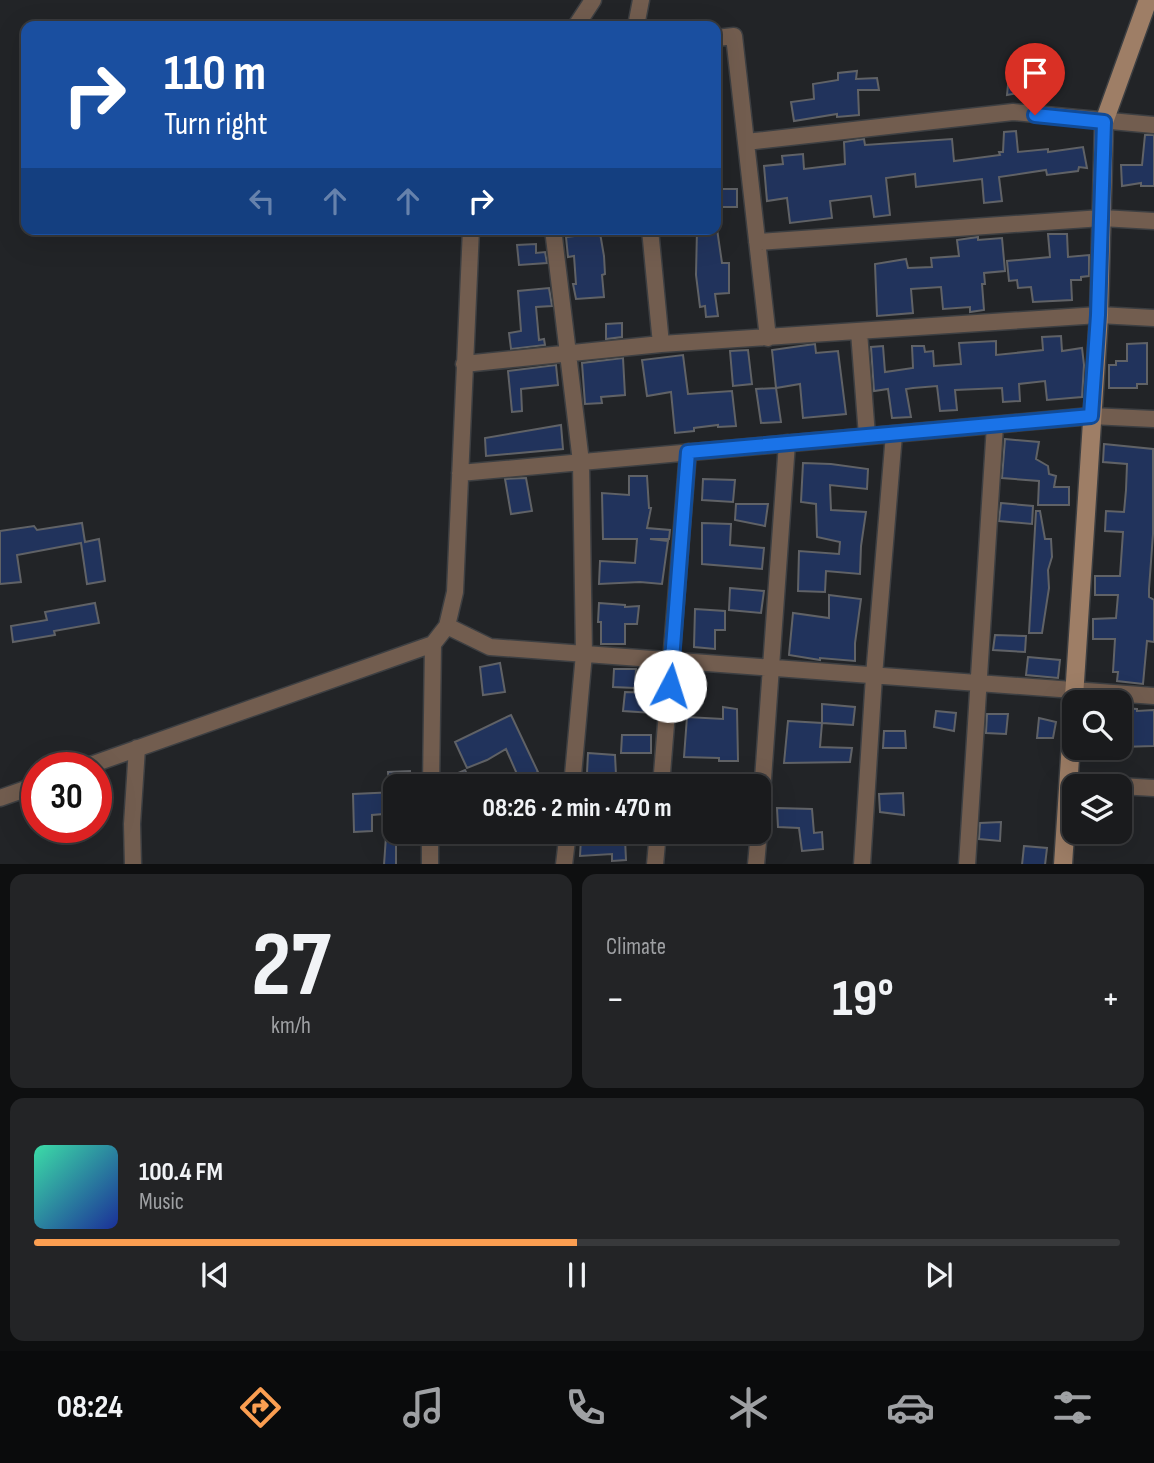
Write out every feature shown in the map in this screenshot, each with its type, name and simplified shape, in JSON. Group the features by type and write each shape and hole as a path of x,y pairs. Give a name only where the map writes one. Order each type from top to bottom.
{"street":[{"path":"579,21 593,0"},
{"path":"637,21 641,0"},
{"path":"1074,690 1098,315 1104,122 1148,0"},
{"path":"721,37 734,36 768,338"},
{"path":"746,142 1013,112 1154,125"},
{"path":"757,242 1102,218 1154,221"},
{"path":"112,757 433,644 447,626 455,592 471,235"},
{"path":"554,235 581,462 584,654 573,774"},
{"path":"651,235 661,344"},
{"path":"464,363 661,344 1098,315 1154,318"},
{"path":"859,332 867,436"},
{"path":"460,473 1091,416 1154,419"},
{"path":"967,864 995,425"},
{"path":"862,864 894,434"},
{"path":"764,774 787,443"},
{"path":"663,774 688,452"},
{"path":"447,626 490,647 1062,690"},
{"path":"431,774 433,644"},
{"path":"1132,695 1154,696"},
{"path":"134,864 132,824 137,748"},
{"path":"1132,787 1154,788"},
{"path":"0,799 21,791"},
{"path":"430,844 430,864"},
{"path":"564,864 566,844"},
{"path":"655,864 656,844"},
{"path":"756,864 758,844"},
{"path":"1063,864 1064,844"}],"building":[{"path":"1031,64 1034,90 1007,95 1010,65"},
{"path":"857,71 856,79 877,78 879,90 858,90 859,115 837,117 837,114 794,121 791,102 814,99 813,84 838,80 838,73"},
{"path":"1016,131 1018,152 1048,149 1048,152 1083,147 1087,168 1079,167 1078,171 1047,175 1046,170 999,177 1002,201 984,203 982,179 916,187 915,174 886,178 890,215 874,217 871,196 830,201 832,218 790,223 787,198 767,201 764,166 783,164 782,156 803,154 804,169 845,164 844,142 864,139 865,145 952,139 954,161 1000,155 999,152 1003,152 1004,132"},
{"path":"1145,135 1154,135 1154,186 1141,186 1141,183 1122,186 1121,165 1142,165"},
{"path":"721,189 737,189 737,207 721,207"},
{"path":"1048,234 1067,234 1068,257 1089,255 1089,276 1081,277 1081,280 1071,280 1072,300 1033,302 1031,287 1018,288 1017,280 1009,281 1007,261 1050,257"},
{"path":"600,235 604,256 604,297 576,299 573,284 576,284 574,256 568,257 566,237"},
{"path":"697,235 718,235 722,263 729,263 729,293 715,294 718,316 706,317 705,306 700,307 696,275"},
{"path":"978,237 978,240 1002,238 1005,271 984,273 984,310 970,312 970,307 943,309 941,287 911,289 913,313 877,316 875,264 906,259 908,268 932,267 931,258 959,256 957,240"},
{"path":"536,244 536,253 545,252 547,263 519,265 517,245"},
{"path":"549,288 552,306 536,307 539,340 544,339 545,345 511,349 509,333 521,331 518,291"},
{"path":"622,323 622,337 606,339 606,324"},
{"path":"1061,336 1062,351 1082,348 1082,397 1047,400 1045,381 1019,384 1020,401 1003,402 1002,388 955,390 957,410 940,411 937,386 913,388 906,389 911,417 892,418 888,389 874,391 871,347 883,346 885,372 913,368 912,346 924,346 925,352 933,351 934,366 961,364 959,343 996,341 996,355 1043,350 1042,337"},
{"path":"1147,343 1147,384 1137,384 1137,388 1109,388 1109,365 1116,365 1116,361 1127,361 1127,344"},
{"path":"815,344 816,353 838,351 846,414 803,418 800,384 776,388 772,350"},
{"path":"748,350 752,384 733,386 730,351"},
{"path":"683,355 688,394 732,391 736,426 718,425 675,433 671,392 647,396 642,360"},
{"path":"623,358 625,395 601,397 602,403 585,404 582,363"},
{"path":"556,365 558,385 521,389 522,411 512,412 508,371"},
{"path":"776,388 781,422 761,423 756,389"},
{"path":"561,425 563,449 486,456 485,438"},
{"path":"1005,439 1039,442 1036,459 1048,466 1049,474 1056,476 1054,487 1069,487 1069,505 1038,505 1039,481 1002,478"},
{"path":"1104,444 1153,449 1153,534 1149,597 1154,600 1154,642 1147,641 1143,684 1117,681 1118,672 1113,672 1115,639 1093,639 1093,619 1116,618 1118,595 1095,595 1095,576 1120,576 1123,532 1105,531 1106,511 1124,512 1126,490 1127,464 1103,462"},
{"path":"803,463 868,469 867,489 830,485 831,510 866,512 860,574 826,571 825,592 798,591 799,551 839,554 840,542 817,537 816,504 801,502"},
{"path":"629,476 647,476 651,508 647,528 670,530 669,539 650,539 668,541 662,584 599,584 600,561 635,563 637,539 603,539 602,493 629,495"},
{"path":"526,478 532,511 511,514 505,479"},
{"path":"703,479 735,480 733,502 702,500"},
{"path":"1001,503 1033,506 1032,524 999,521"},
{"path":"736,504 768,504 765,526 735,520"},
{"path":"1036,511 1040,511 1045,539 1051,539 1052,557 1048,570 1049,588 1042,633 1029,633"},
{"path":"82,523 85,542 99,539 105,581 87,584 81,543 17,555 21,582 0,584 0,531 34,526 37,530"},
{"path":"702,523 731,524 730,545 764,548 762,569 702,564"},
{"path":"730,588 764,591 761,613 729,610"},
{"path":"829,595 861,599 855,661 820,660 789,655 793,613 829,618"},
{"path":"95,603 99,623 54,631 55,635 13,642 11,626 47,620 45,612"},
{"path":"599,603 639,606 637,624 625,624 625,644 601,644"},
{"path":"695,609 725,611 725,630 715,630 715,649 694,647"},
{"path":"995,635 1026,636 1025,652 993,650"},
{"path":"1028,657 1060,660 1058,678 1026,675"},
{"path":"500,663 505,692 483,695 480,667"},
{"path":"614,669 636,669 635,688 613,687"},
{"path":"625,692 655,693 653,713 623,711"},
{"path":"822,704 855,707 853,725 822,723"},
{"path":"723,707 737,709 738,761 684,757 687,717 723,719"},
{"path":"1132,709 1154,710 1154,746 1132,747"},
{"path":"936,711 956,713 954,731 934,727"},
{"path":"987,714 1008,714 1006,734 986,733"},
{"path":"511,715 538,772 517,774 506,749 467,768 455,742"},
{"path":"1039,718 1056,722 1053,738 1037,738"},
{"path":"788,721 822,723 820,747 852,748 850,762 784,763"},
{"path":"884,731 905,731 906,748 883,748"},
{"path":"622,735 651,735 651,753 621,753"},
{"path":"588,753 615,755 616,774 587,773"},
{"path":"410,771 410,774 388,774"},
{"path":"383,793 383,814 372,815 372,831 354,832 353,794"},
{"path":"903,793 904,815 880,812 879,794"},
{"path":"777,808 812,809 814,833 822,832 823,849 802,851 799,828 778,827"},
{"path":"1001,822 1000,841 979,839 980,823"},
{"path":"385,844 396,844 396,864 384,864"},
{"path":"581,844 625,844 626,860 612,861 612,854 580,856"},
{"path":"1024,846 1047,848 1045,864 1022,864"}],"route":[{"path":"670,686 688,452 1091,416 1098,315 1104,122 1035,115"}]}
